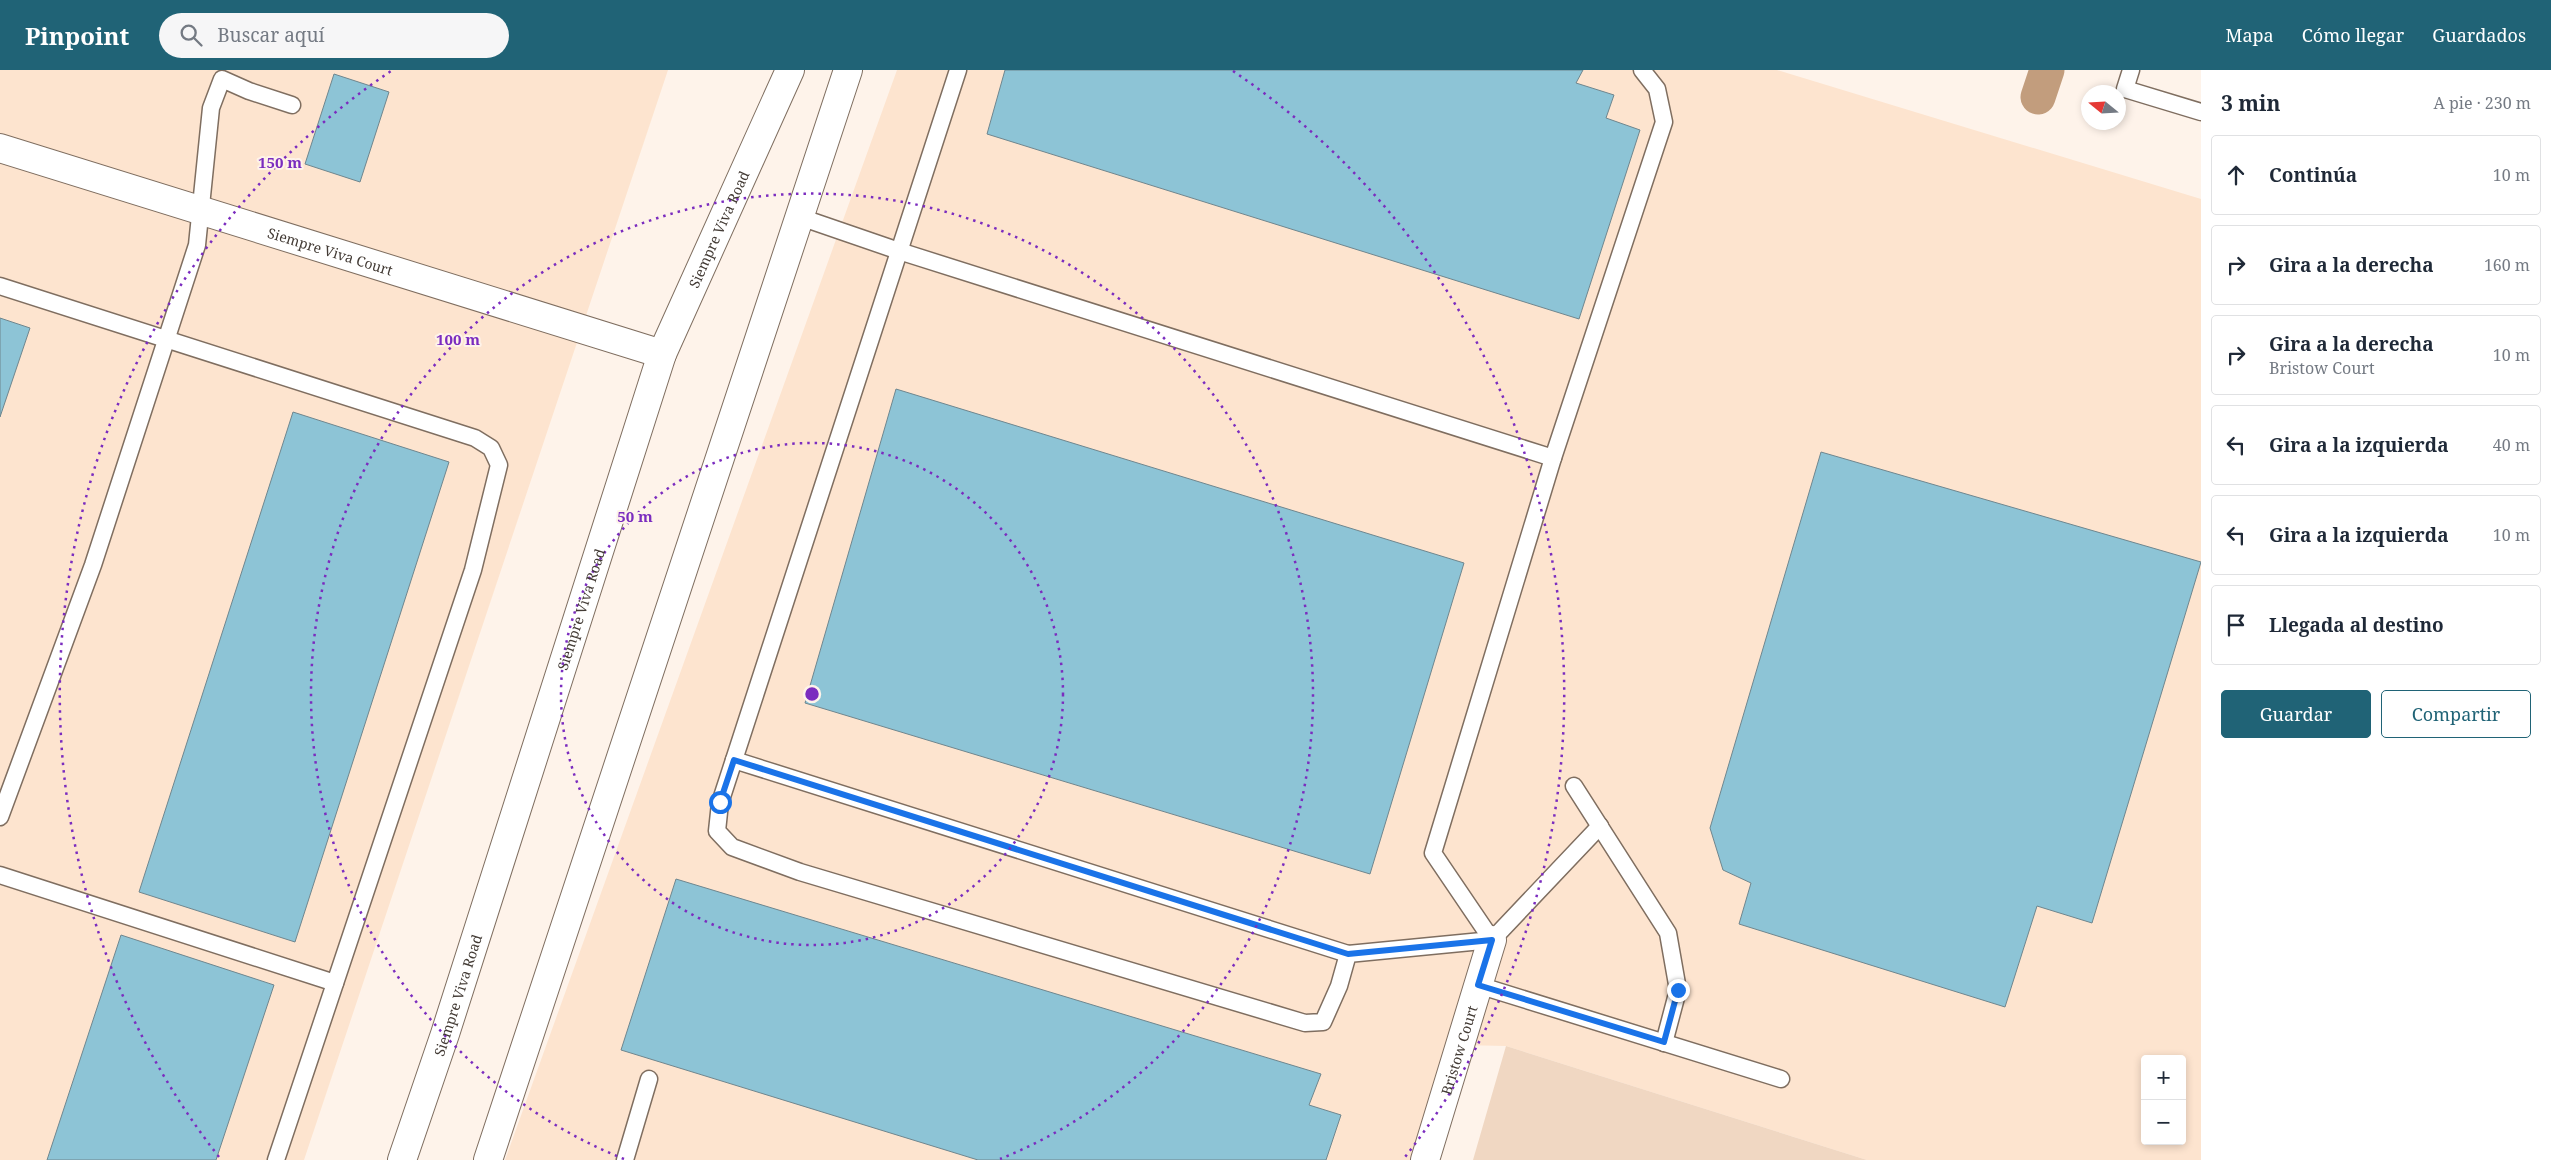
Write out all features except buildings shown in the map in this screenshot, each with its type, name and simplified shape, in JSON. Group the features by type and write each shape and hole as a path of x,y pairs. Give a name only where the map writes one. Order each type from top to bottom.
{"main road":[{"name":"Siempre Viva Road","path":"402,1160 445,1034 662,354 790,70"},
{"path":"488,1160 848,70"},
{"name":"Siempre Viva Court","path":"0,148 662,354"},
{"name":"Bristow Court","path":"1425,1160 1492,940"}],"lane":[{"path":"958,70 720,802 717,831 732,847 800,872 1305,1023 1322,1022 1339,986 1348,954"},
{"path":"1492,940 1433,853 1553,458 1664,122 1657,89 1642,70"},
{"path":"2131,70 2126,89 2201,112"},
{"path":"0,817 93,565 197,245 211,108 223,74 249,91 292,105"},
{"path":"800,217 899,251 1553,458"},
{"path":"0,286 475,438 491,448 499,465 473,570 276,1160"},
{"path":"734,760 1348,954 1492,940 1600,826"},
{"path":"1574,786 1668,933 1678,990 1664,1042"},
{"path":"0,876 335,983"},
{"path":"1478,985 1781,1079"},
{"path":"624,1160 649,1079"}],"shaded area":[{"path":"0,70 668,70 304,1160 0,1160"},
{"path":"897,70 1777,70 2201,199 2201,1160 1867,1160 1506,1046 1460,1045 1425,1160 505,1160"},
{"path":"1506,1046 1867,1160 1473,1160"}],"waterway":[{"path":"2038,97 2047,70"}],"route":[{"path":"720,802 734,760 1348,954 1492,940 1478,985 1664,1042 1678,990"}]}
